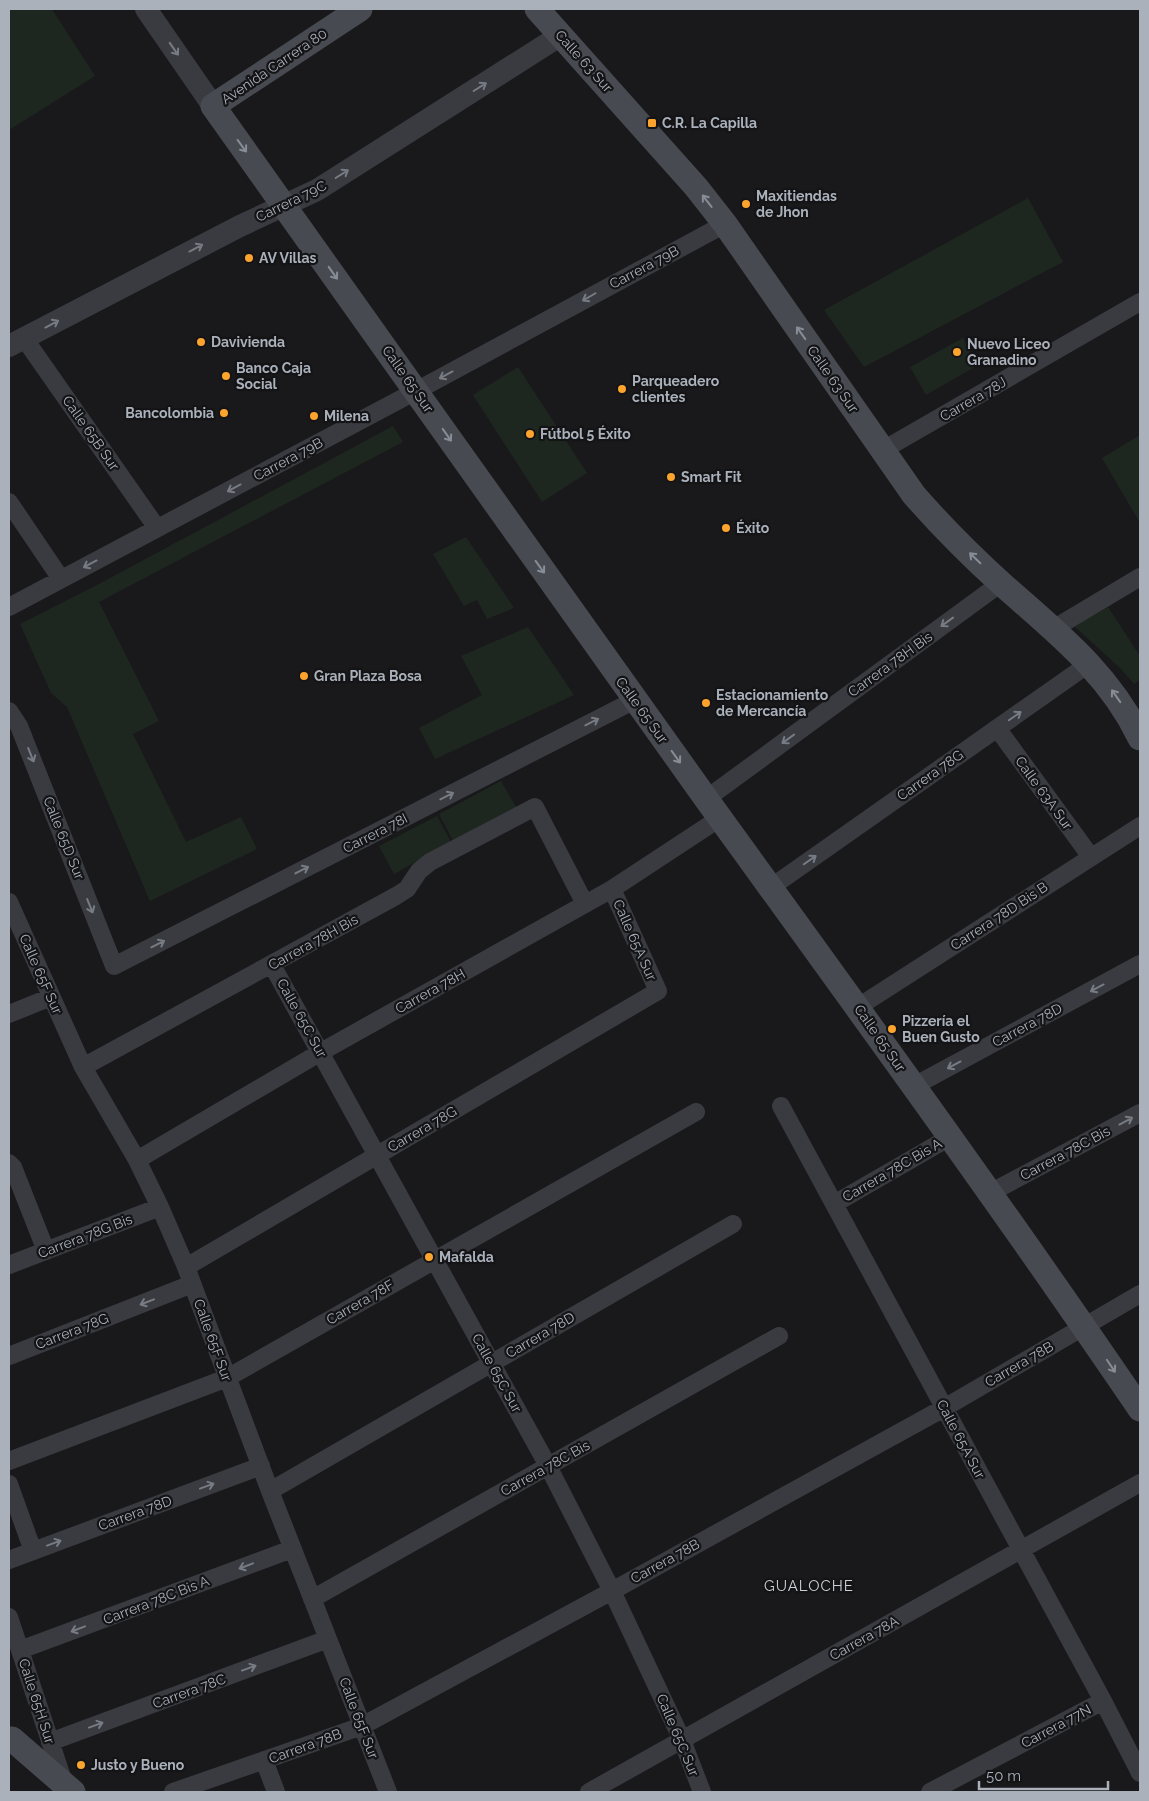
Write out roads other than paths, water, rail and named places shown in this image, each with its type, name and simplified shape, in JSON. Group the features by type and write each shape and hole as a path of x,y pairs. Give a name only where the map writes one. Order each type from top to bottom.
{"main road":[{"name":"Avenida Carrera 80","path":"214,106 360,9"},
{"name":"Calle 63 Sur","path":"537,9 696,187 725,224 914,495 934,518 1001,583 1090,663 1128,713 1140,738"},
{"name":"Calle 65 Sur","path":"214,106 635,700 950,1136 1140,1409"},
{"name":"Calle 65H Sur","path":"10,1739 69,1789"}],"street":[{"name":"Calle 65 Sur","path":"146,9 214,106"},
{"name":"Carrera 79C","path":"17,342 231,230 316,190 561,35"},
{"name":"Carrera 79B","path":"9,607 416,391 725,224"},
{"name":"Carrera 78J","path":"883,450 1140,302"},
{"name":"Calle 65B Sur","path":"17,342 157,528"},
{"path":"9,502 14,521 60,579"},
{"path":"1053,629 1140,577"},
{"name":"Carrera 78H Bis","path":"713,808 1001,583"},
{"name":"Carrera 78G","path":"770,888 1090,663"},
{"name":"Carrera 78I","path":"114,966 635,700"},
{"name":"Calle 65D Sur","path":"10,715 19,726 114,966"},
{"name":"Calle 63A Sur","path":"997,728 1091,857"},
{"name":"Carrera 78H Bis","path":"83,1067 396,896 407,889 419,871 430,862 535,807 585,904"},
{"name":"Carrera 78H","path":"137,1160 320,1052 612,889 713,808"},
{"name":"Carrera 78D Bis B","path":"858,1007 1140,826"},
{"name":"Calle 65A Sur","path":"612,889 658,991"},
{"name":"Calle 65F Sur","path":"11,912 83,1067 137,1160 186,1267 292,1549 388,1792"},
{"name":"Carrera 78D","path":"914,1086 1140,964"},
{"name":"Calle 65C Sur","path":"272,965 548,1466 612,1591 682,1740 702,1792"},
{"name":"Carrera 78G","path":"186,1267 658,991"},
{"path":"9,1014 51,997"},
{"name":"Calle 65A Sur","path":"781,1106 1103,1701 1140,1773"},
{"name":"Carrera 78F","path":"9,1461 227,1378 696,1112"},
{"name":"Carrera 78C Bis","path":"990,1193 1140,1113"},
{"name":"Carrera 78C Bis A","path":"834,1204 950,1136"},
{"path":"9,1163 13,1167 46,1251"},
{"name":"Carrera 78G Bis","path":"9,1265 160,1207"},
{"name":"Carrera 78D","path":"270,1491 733,1224"},
{"name":"Carrera 78G","path":"9,1356 192,1284"},
{"name":"Carrera 78B","path":"173,1792 362,1726 944,1408 1140,1294"},
{"name":"Carrera 78C Bis","path":"312,1599 779,1336"},
{"name":"Carrera 78D","path":"9,1560 261,1466"},
{"name":"Carrera 78A","path":"589,1792 1140,1483"},
{"path":"9,1484 33,1551"},
{"name":"Carrera 78C Bis A","path":"20,1650 292,1549"},
{"name":"Calle 65H Sur","path":"10,1626 20,1650 50,1742 69,1789"},
{"name":"Carrera 78C","path":"50,1742 328,1639"},
{"name":"Carrera 77N","path":"930,1792 1103,1701"},
{"path":"264,1760 276,1792"}],"place":[{"name":"C.R. La Capilla","path":"652,123"},
{"name":"Maxitiendas de Jhon","path":"746,204"},
{"name":"AV Villas","path":"249,258"},
{"name":"Davivienda","path":"201,342"},
{"name":"Nuevo Liceo Granadino","path":"957,352"},
{"name":"Banco Caja Social","path":"226,376"},
{"name":"Parqueadero clientes","path":"622,389"},
{"name":"Bancolombia","path":"224,413"},
{"name":"Milena","path":"314,416"},
{"name":"Fútbol 5 Éxito","path":"530,434"},
{"name":"Smart Fit","path":"671,477"},
{"name":"Éxito","path":"726,528"},
{"name":"Gran Plaza Bosa","path":"304,676"},
{"name":"Estacionamiento de Mercancía","path":"706,703"},
{"name":"Pizzería el Buen Gusto","path":"892,1029"},
{"name":"Mafalda","path":"429,1257"},
{"name":"Justo y Bueno","path":"81,1765"}],"district":[{"name":"GUALOCHE","path":"809,1586"}]}
